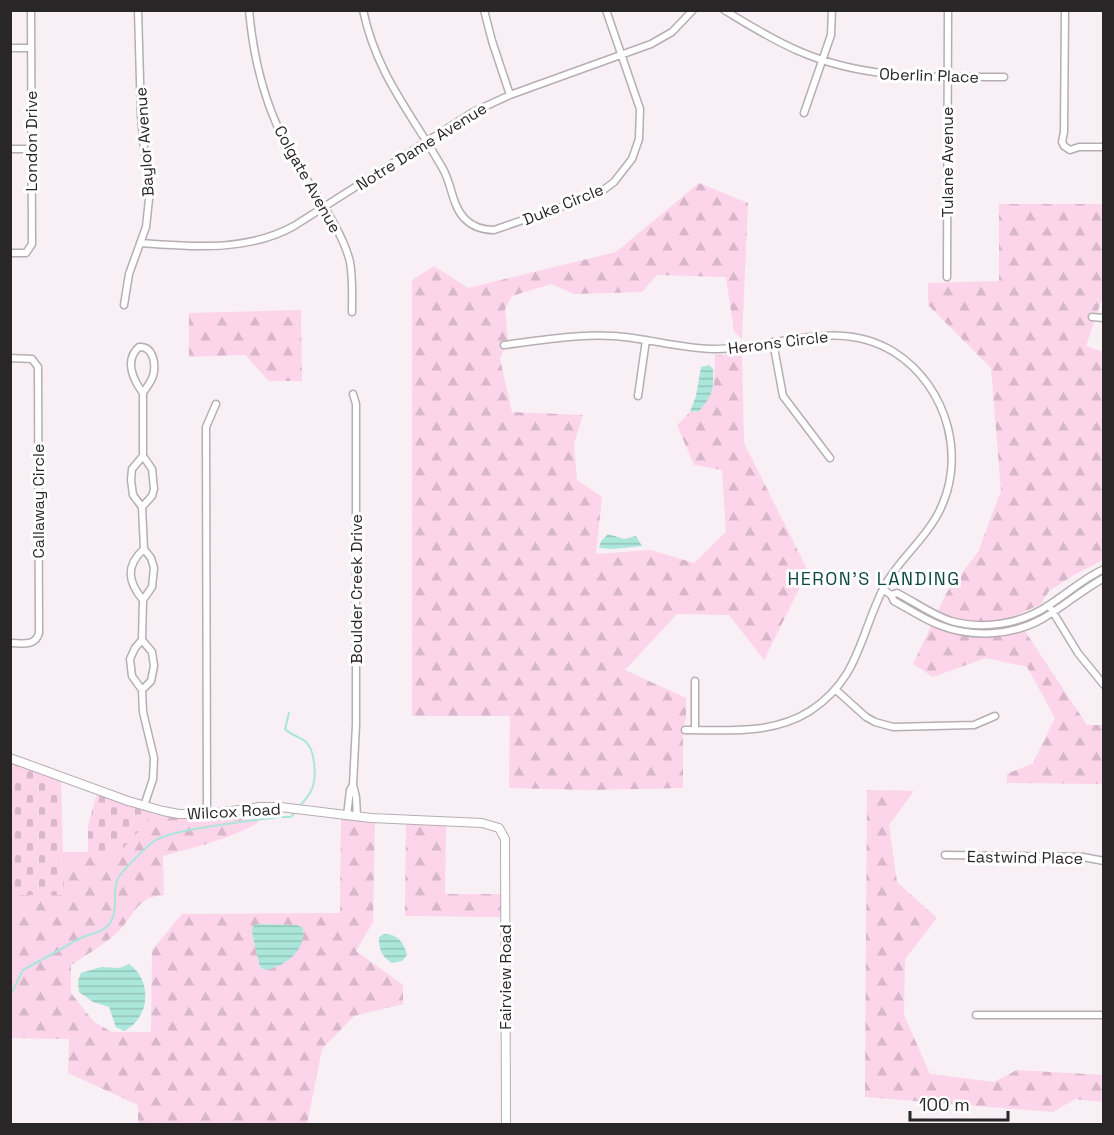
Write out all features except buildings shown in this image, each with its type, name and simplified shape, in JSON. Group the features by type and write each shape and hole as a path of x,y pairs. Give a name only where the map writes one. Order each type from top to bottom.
{"street":[{"name":"London Drive","path":"10,253 26,253 33,244 31,10"},
{"name":"Baylor Avenue","path":"124,305 129,274 146,227 149,199 141,116 138,10"},
{"name":"Colgate Avenue","path":"249,10 256,55 272,112 284,142 340,235 348,254 352,276 352,312"},
{"name":"Duke Circle","path":"363,10 382,69 449,182 461,214 467,221 481,229 502,228 592,196 608,187 632,159 639,139 641,116 639,103 606,10"},
{"path":"484,10 510,95"},
{"name":"Notre Dame Avenue","path":"140,243 228,245 252,243 283,232 473,112 510,95 661,39 681,24 693,10"},
{"name":"Oberlin Place","path":"724,10 784,44 846,67 879,74 1004,77"},
{"path":"804,113 831,35 832,10"},
{"name":"Tulane Avenue","path":"947,277 948,10"},
{"path":"1065,10 1062,142 1067,149 1104,147"},
{"path":"10,48 31,48"},
{"path":"10,149 31,149"},
{"path":"1092,317 1104,318"},
{"name":"Herons Circle","path":"504,345 565,336 611,336 712,349 805,336 843,334 877,343 913,367 929,386 943,412 952,451 952,466 947,492 930,527 897,566 883,589 875,605 858,655 836,690 801,716 780,724 756,729 685,730"},
{"path":"638,396 646,340"},
{"path":"772,342 783,396 830,458"},
{"path":"142,507 152,496 154,489 152,470 143,456 143,393 152,379 154,364 152,353 143,347 134,353 132,372 134,382 143,393"},
{"name":"Callaway Circle","path":"10,358 32,359 38,367 39,633 38,638 30,644 10,643"},
{"name":"Boulder Creek Drive","path":"353,394 356,404 356,725 353,785 357,817"},
{"path":"207,813 206,427 216,404"},
{"path":"143,456 132,468 131,480 133,495 142,507 144,549 151,558 154,568 153,583 143,600 142,640 130,659 132,676 142,690 143,712 154,758 153,779 144,806"},
{"path":"143,600 133,587 132,564 144,549"},
{"path":"1051,609 1084,579 1104,569"},
{"path":"883,589 891,594 894,601 937,625 979,634 1024,627 1104,579"},
{"path":"1051,609 1078,653 1104,685"},
{"path":"142,640 152,652 154,666 151,681 142,690"},
{"path":"695,681 696,730"},
{"path":"836,690 866,717 894,727 974,725 995,716"},
{"name":"Wilcox Road","path":"10,758 144,806 179,814 280,807 357,817 482,823 501,830"},
{"name":"Boulder Creek Drive","path":"347,816 350,790 353,785"},
{"name":"Fairview Road","path":"501,830 505,839 506,1125"},
{"name":"Eastwind Place","path":"945,855 1083,857 1104,861"},
{"path":"976,1015 1104,1015"}],"green space":[{"path":"699,183 748,203 742,339 734,332 726,277 657,275 642,292 574,294 551,284 512,296 505,309 508,340 500,359 512,412 583,415 574,444 577,480 602,497 596,554 651,550 694,563 726,532 722,470 694,465 677,425 690,412 699,411 714,385 715,355 742,354 744,443 808,571 764,660 729,615 677,614 625,670 686,698 686,718 683,730 683,788 591,790 509,788 510,716 412,716 412,280 434,266 468,288 616,252"},
{"path":"999,204 1103,204 1103,296 1086,346 1103,352 1103,560 1049,591 1041,604 1015,616 1087,725 1103,725 1103,784 1007,783 1007,774 1033,763 1055,718 1027,667 986,658 933,677 913,664 947,592 978,552 1001,491 991,368 928,305 928,283 999,281"},
{"path":"301,310 302,381 269,381 245,355 189,357 189,313"},
{"path":"10,758 61,777 64,895 11,895"},
{"path":"98,790 158,810 120,852 88,852 88,826"},
{"path":"867,790 914,791 889,825 897,882 937,918 905,959 904,1015 930,1074 994,1082 1017,1070 1103,1075 1103,1102 1075,1099 1053,1112 865,1097"},
{"path":"262,807 258,823 247,829 163,856 164,895 155,896 142,903 118,932 71,965 71,993 94,1022 112,1032 151,1032 152,950 182,914 340,913 341,815 375,818 373,922 356,951 403,985 403,1004 354,1016 322,1049 307,1124 138,1124 138,1105 68,1073 69,1039 11,1038 11,895 63,894 63,852 120,852 158,810 179,814","holes":["256,924 296,925 303,932 296,952 280,965 265,970 260,967 252,933"]},
{"path":"406,820 446,822 445,894 505,894 505,917 405,916"}],"shaded area":[{"path":"709,365 713,369 713,387 710,396 699,411 690,412 696,396 701,367"},
{"path":"608,534 624,539 636,536 642,546 599,548 601,541"},
{"path":"256,924 297,925 303,928 298,950 280,965 265,970 260,967 252,933 253,926"},
{"path":"384,934 397,937 402,943 407,955 402,961 392,963 383,955 379,937"},
{"path":"129,964 142,980 145,999 139,1017 124,1031 116,1027 109,1007 93,1002 79,992 78,981 81,973 101,967 120,968"}],"waterway":[{"path":"289,713 285,729 309,745 315,773 313,786 299,807"},
{"path":"10,996 23,970 110,923 114,911 117,880 153,842 162,837 193,829 291,817 296,811"}],"district":[{"name":"HERON'S LANDING","path":"874,579"}]}
